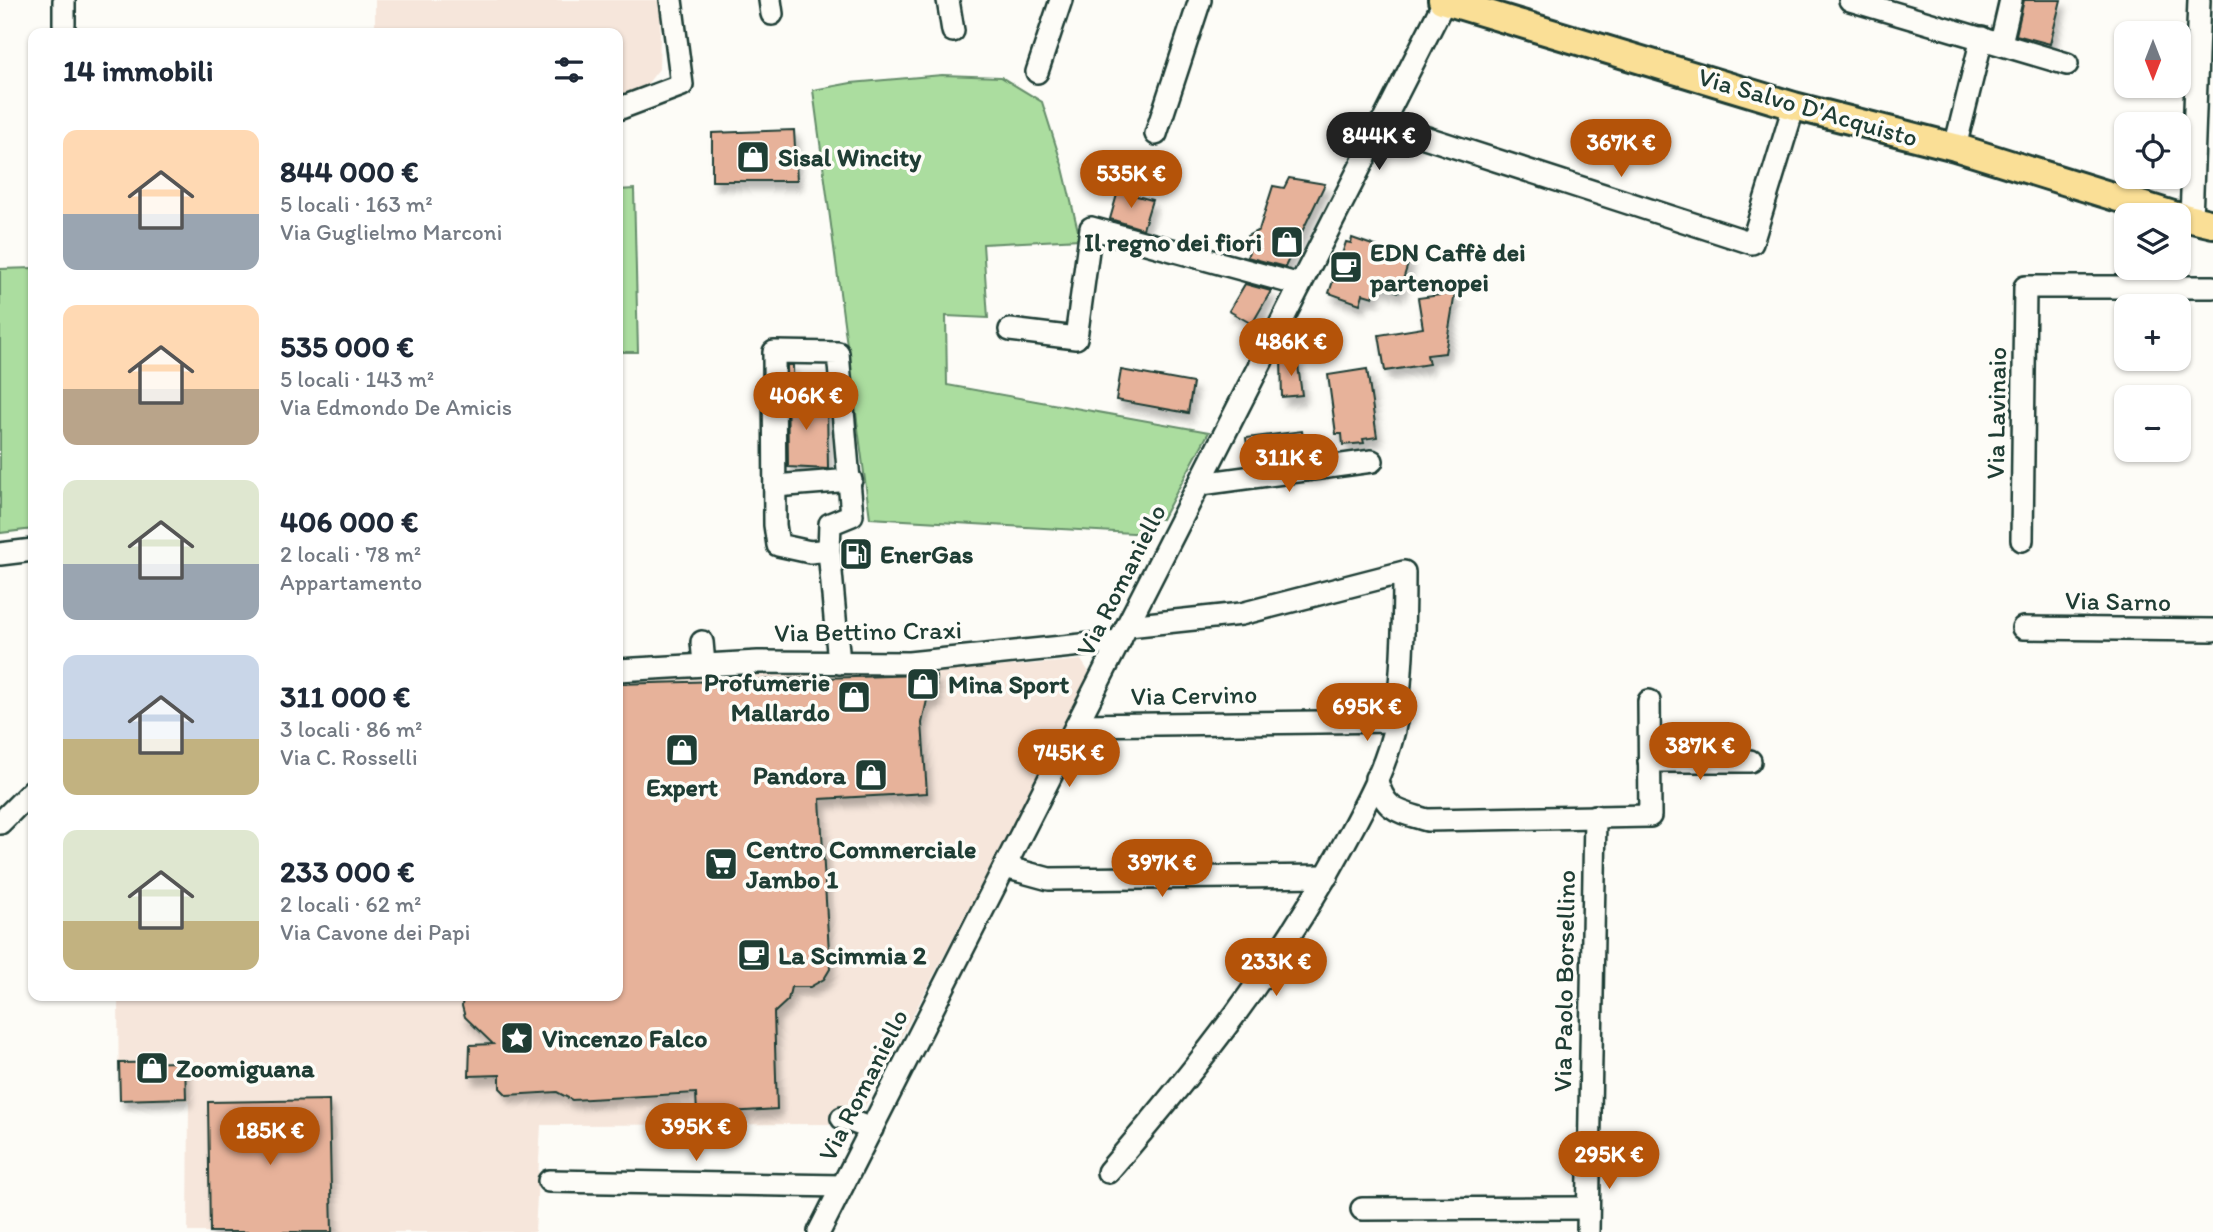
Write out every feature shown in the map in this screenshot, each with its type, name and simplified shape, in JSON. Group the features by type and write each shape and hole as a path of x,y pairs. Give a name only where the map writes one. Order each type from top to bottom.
{"main road":[{"name":"Via Salvo D'Acquisto","path":"1444,0 1794,106 1955,147 2137,203"}],"street":[{"path":"64,0 64,24"},
{"path":"623,107 682,85 671,0"},
{"path":"948,0 953,31"},
{"path":"1037,72 1061,0"},
{"path":"1157,134 1200,0"},
{"name":"Via Romaniello","path":"819,1232 1202,484 1444,0"},
{"path":"1850,0 2067,64"},
{"path":"1955,147 1991,41 2011,0"},
{"path":"2190,203 2199,0"},
{"path":"1381,123 1752,243 1794,106"},
{"path":"1010,330 1076,338 1091,228 1300,285"},
{"name":"Via Lavinaio","path":"2022,540 2025,286 2213,288"},
{"path":"829,550 810,552 778,545 774,352 838,353 852,514 830,524 829,550 839,663"},
{"path":"1202,484 1372,461"},
{"path":"775,486 851,480"},
{"path":"0,554 28,551"},
{"name":"Via Bettino Craxi","path":"623,670 704,664 909,663 1124,634 1241,614 1404,572 1395,721"},
{"name":"Via Sarno","path":"2023,628 2213,630"},
{"path":"702,642 704,664"},
{"path":"1376,778 1382,799 1398,812 1427,820 1501,821 1650,816 1649,701"},
{"path":"1108,1172 1235,1020 1268,974 1327,876 1376,778 1395,721"},
{"name":"Via Cervino","path":"1077,725 1395,721"},
{"path":"1649,761 1750,761"},
{"path":"0,823 28,795"},
{"name":"Via Paolo Borsellino","path":"1588,1232 1595,816"},
{"path":"1005,867 1049,879 1327,876"},
{"path":"842,1118 872,1129"},
{"path":"549,1181 842,1186"},
{"path":"1362,1209 1588,1208"}],"shaded area":[{"path":"375,0 661,0 659,69 645,87 623,96 623,28 375,28"},
{"path":"1081,660 1091,675 856,1124 541,1125 535,1232 188,1232 189,1100 119,1101 118,1001 623,1001 623,680 861,670 938,672"}],"green space":[{"path":"942,75 1001,77 1042,102 1063,168 1080,239 983,244 988,318 946,316 947,385 1209,432 1162,519 1157,518 1150,534 870,518 813,90 851,83"},
{"path":"634,189 638,352 623,352 623,190"},
{"path":"28,268 28,530 0,533 0,269"}],"building":[{"path":"2024,0 2061,0 2050,44 2016,35"},
{"name":"Sisal Wincity","path":"794,130 797,181 712,181 712,133"},
{"path":"1289,178 1325,184 1285,267 1247,257 1250,249 1247,236 1259,230 1273,186 1284,188"},
{"path":"1118,191 1152,200 1143,229 1110,219"},
{"path":"1352,238 1410,258 1399,292 1377,285 1373,297 1363,294 1360,304 1329,293 1346,242 1351,243"},
{"path":"1245,284 1271,291 1252,324 1229,311"},
{"path":"1455,293 1445,353 1427,355 1429,364 1385,371 1379,335 1423,328 1418,298"},
{"path":"1297,358 1302,395 1282,397 1281,360"},
{"path":"787,365 793,365 794,406 827,404 828,469 788,467"},
{"path":"1367,369 1377,437 1363,439 1364,443 1343,445 1342,434 1336,434 1328,375"},
{"path":"1121,370 1193,383 1188,413 1116,400"},
{"path":"1302,431 1306,455 1249,462 1246,438"},
{"name":"Centro Commerciale Jambo 1","path":"936,676 937,699 927,700 922,723 927,793 820,799 830,969 824,979 810,987 791,987 788,1000 774,1013 777,1109 697,1114 696,1093 572,1100 557,1092 507,1095 500,1088 500,1075 469,1076 470,1045 493,1044 465,1017 462,1001 623,1001 623,684"},
{"path":"185,1062 186,1098 120,1100 119,1063"},
{"path":"329,1100 332,1232 210,1232 208,1102"}],"place":[{"name":"Sisal Wincity","path":"753,157"},
{"name":"Il regno dei fiori","path":"1287,242"},
{"name":"EDN Caffè dei partenopei","path":"1346,267"},
{"name":"EnerGas","path":"856,554"},
{"name":"Mina Sport","path":"923,684"},
{"name":"Profumerie Mallardo","path":"854,697"},
{"name":"Expert","path":"682,750"},
{"name":"Pandora","path":"871,775"},
{"name":"Centro Commerciale Jambo 1","path":"721,864"},
{"name":"La Scimmia 2","path":"754,955"},
{"name":"Vincenzo Falco","path":"517,1038"},
{"name":"Zoomiguana","path":"152,1068"}]}
